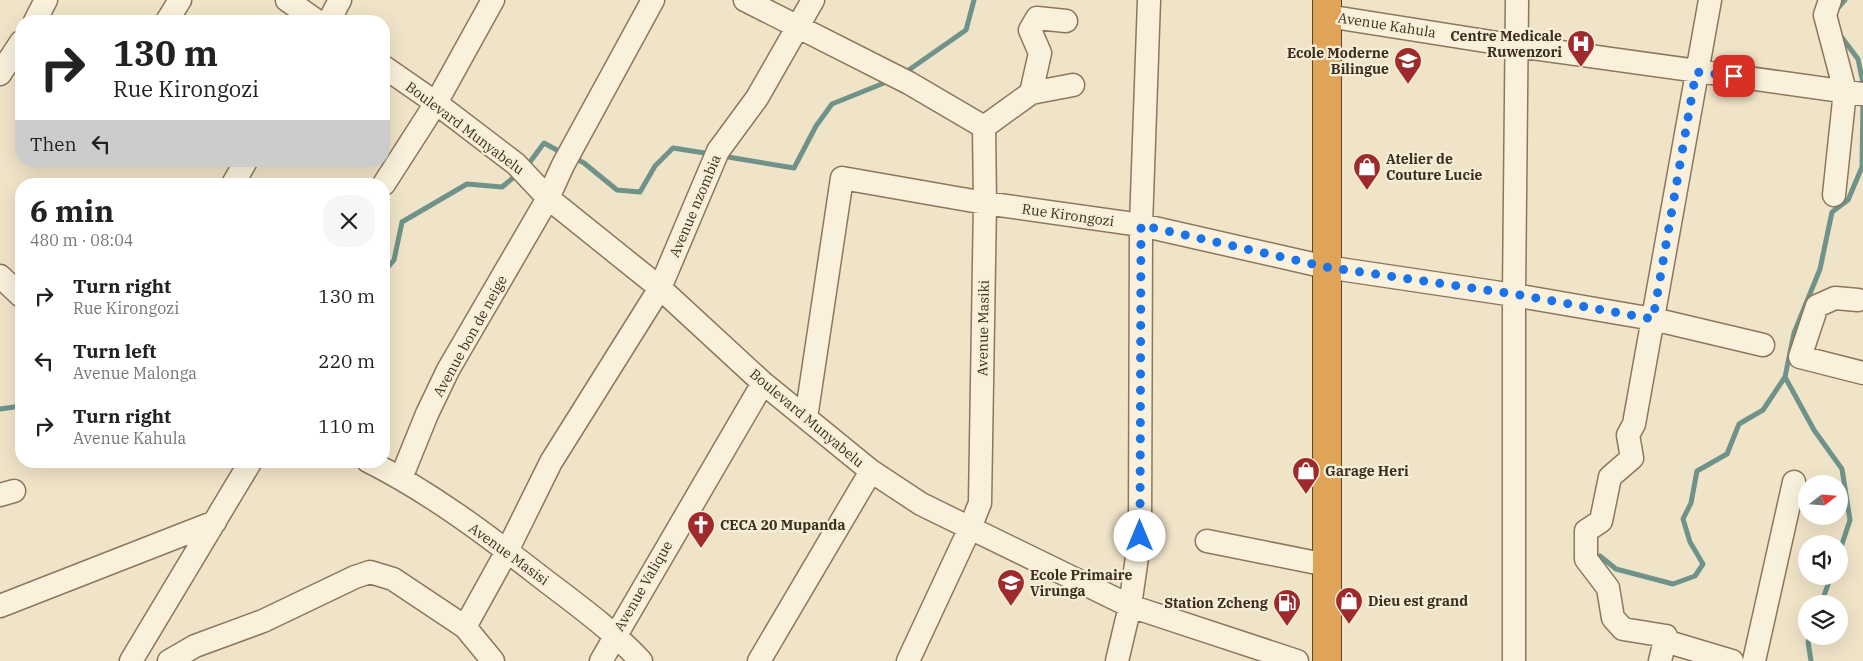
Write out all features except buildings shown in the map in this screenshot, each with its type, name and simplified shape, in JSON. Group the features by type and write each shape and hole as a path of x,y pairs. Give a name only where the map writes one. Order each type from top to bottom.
{"highway":[{"path":"1325,4 1327,661"}],"street":[{"path":"38,15 46,0"},
{"path":"171,15 180,0"},
{"path":"287,0 308,15"},
{"path":"332,15 340,0"},
{"path":"388,178 436,103 493,0"},
{"name":"Avenue bon de neige","path":"402,478 427,414 448,370 548,198 653,0"},
{"path":"745,0 887,74 908,83 984,127 1030,93 1073,85"},
{"name":"Avenue nzombia","path":"465,627 507,551 551,462 660,288 716,158 757,98 812,0"},
{"path":"1117,661 1130,606 1140,536 1141,225 1149,0"},
{"path":"1514,661 1514,294 1517,0"},
{"path":"1710,0 1634,424 1628,435 1632,458 1610,477 1601,521 1586,531 1586,559 1608,588 1613,618 1623,628 1664,646 1732,661"},
{"path":"1830,0 1825,15 1855,93 1834,195"},
{"name":"Avenue Kahula","path":"1325,4 1517,46 1855,93"},
{"path":"1030,93 1040,53 1030,30 1037,18 1066,21"},
{"path":"0,74 15,51"},
{"name":"Boulevard Munyabelu","path":"390,71 436,103 522,170 548,198 660,288 763,383 871,471 921,504 1130,606 1297,661"},
{"name":"Avenue Masiki","path":"908,661 980,503 985,204 984,127"},
{"path":"236,178 243,167"},
{"name":"Rue Kirongozi","path":"806,418 842,178 985,204 1141,225 1326,267 1514,294 1653,319 1763,345"},
{"path":"0,276 15,290"},
{"path":"1858,300 1835,298 1817,306 1800,357 1863,373"},
{"name":"Avenue Valique","path":"601,661 763,383"},
{"path":"131,661 247,468"},
{"name":"Avenue Masisi","path":"382,468 402,478 507,551 615,634 641,661"},
{"path":"758,661 871,471"},
{"path":"1754,661 1794,482"},
{"path":"0,606 214,522"},
{"path":"1207,541 1327,565"},
{"path":"169,661 196,646 263,621 355,577 370,572 392,579 465,627 493,661"}],"waterway":[{"path":"903,74 966,30 974,0"},
{"path":"1836,10 1845,0"},
{"path":"1840,35 1858,59 1863,83"},
{"path":"722,156 794,168 816,126 832,104 889,81"},
{"path":"1845,535 1850,520 1842,469 1814,430 1785,377 1794,333 1820,269 1832,212 1848,200 1862,167 1863,102"},
{"path":"527,166 544,143 564,154"},
{"path":"574,158 584,163 617,190 640,192 655,166 673,148 711,154"},
{"path":"390,265 394,260 402,222 467,184 502,187 519,173"},
{"path":"1600,556 1616,569 1673,584 1695,576 1703,564 1690,542 1683,519 1691,503 1697,471 1727,454 1739,424 1763,410 1785,377"},
{"path":"0,409 15,407"},
{"path":"1824,595 1828,585"},
{"path":"1808,645 1811,661"}],"place":[{"name":"Centre Medicale Ruwenzori","path":"1581,68"},
{"name":"Ecole Moderne Bilingue","path":"1408,85"},
{"name":"Atelier de Couture Lucie","path":"1367,191"},
{"name":"Garage Heri","path":"1306,495"},
{"name":"CECA 20 Mupanda","path":"701,549"},
{"name":"Ecole Primaire Virunga","path":"1011,607"},
{"name":"Dieu est grand","path":"1349,625"},
{"name":"Station Zcheng","path":"1287,627"}],"route":[{"path":"1140,536 1141,225 1326,267 1514,294 1653,319 1696,72 1734,76"}]}
